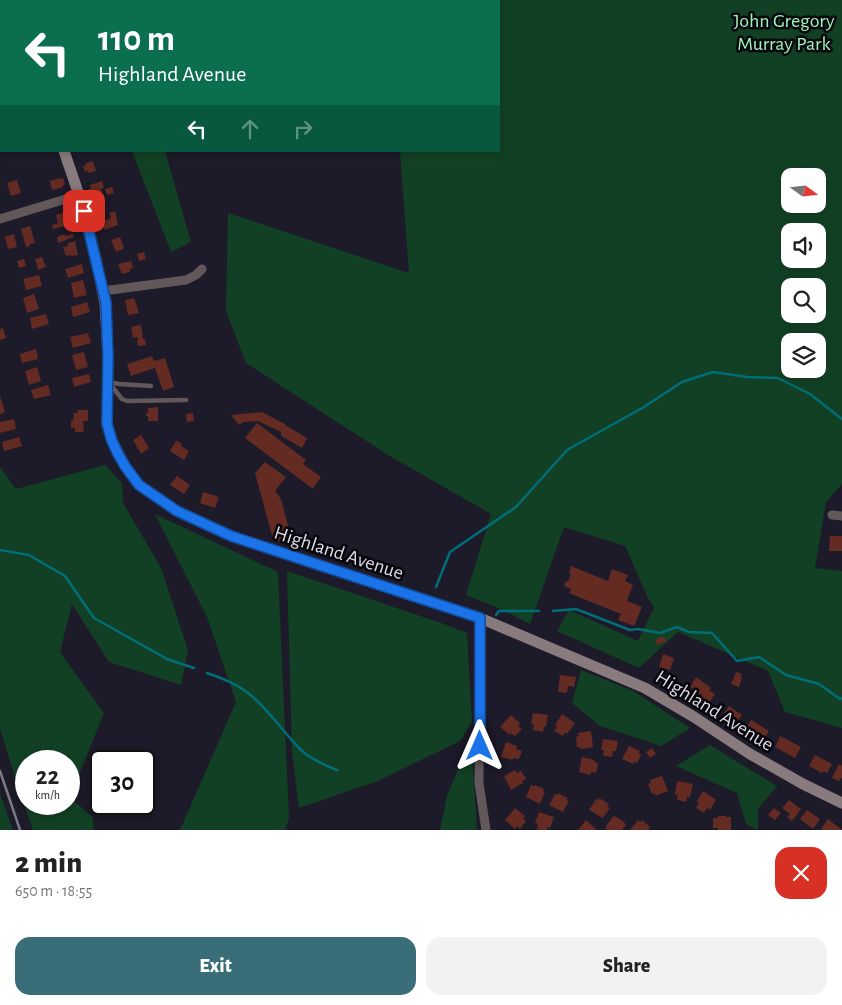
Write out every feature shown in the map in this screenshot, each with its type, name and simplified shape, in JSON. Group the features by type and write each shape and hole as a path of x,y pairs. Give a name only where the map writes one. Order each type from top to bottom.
{"main road":[{"name":"Highland Avenue","path":"64,152 79,195 106,303 108,356 107,424 112,441 125,466 139,485 177,511 231,536 480,618 645,688 694,717 750,754 842,803"}],"street":[{"path":"0,219 79,195"},
{"path":"103,291 186,280 196,275 202,269"},
{"path":"832,515 842,516"},
{"path":"480,618 480,783 486,830"}],"lane":[{"path":"108,382 151,386"},
{"path":"108,382 122,399 127,401 186,400"}],"green space":[{"name":"John Gregory Murray Park","path":"500,0 842,0 842,484 826,502 815,568 842,571 842,728 785,712 768,671 678,632 639,668 557,631 569,610 638,641 654,608 625,546 564,527 530,624 503,610 466,595 491,514 388,455 246,363 226,311 228,213 409,273 400,152 500,152"},
{"path":"132,152 165,152 191,242 171,252"},
{"path":"105,465 122,483 123,503 161,568 188,650 181,685 109,662 72,604 60,652 104,713 80,772 80,750 15,750 15,777 0,729 0,467 16,489"},
{"path":"155,514 278,572 289,818 285,830 180,830 236,702 207,617"},
{"path":"287,571 467,633 472,722 460,741 378,781 299,808 292,752"},
{"path":"581,670 633,691 690,728 661,746 600,726 572,703"},
{"path":"471,737 477,830 440,830 447,796"},
{"path":"710,745 777,786 758,809 758,830 746,824 737,793 676,766"},
{"path":"0,794 13,830 0,830"},
{"path":"80,806 93,818 93,830 33,830 28,815 80,815"}],"building":[{"path":"93,161 96,171 85,172 83,166"},
{"path":"63,178 65,184 63,187 52,190 50,181"},
{"path":"17,180 21,193 11,196 7,183"},
{"path":"102,181 104,188 101,189 102,192 94,194 92,190 89,191 88,189 91,189 90,185"},
{"path":"112,187 114,193 107,195 105,189"},
{"path":"115,211 118,225 104,230 103,225 106,224 104,221 111,218 109,213"},
{"path":"66,212 69,225 53,229 52,225 58,223 56,215"},
{"path":"30,226 35,243 26,247 21,229"},
{"path":"14,234 17,247 8,249 5,237"},
{"path":"65,234 65,236 73,234 74,237 58,243 57,237"},
{"path":"120,237 124,248 116,252 111,240"},
{"path":"75,241 78,255 66,256 63,247"},
{"path":"144,252 146,259 139,261 137,254"},
{"path":"42,257 46,267 38,270 35,259"},
{"path":"24,259 26,266 19,268 17,261"},
{"path":"131,261 133,268 130,269 130,272 122,274 118,264"},
{"path":"82,264 84,273 68,278 65,269"},
{"path":"39,275 42,286 26,290 23,279"},
{"path":"83,280 87,295 74,298 71,283"},
{"path":"34,294 39,309 27,313 23,298"},
{"path":"134,298 139,313 128,315 125,300"},
{"path":"87,302 90,312 73,317 71,307"},
{"path":"46,314 49,324 32,329 30,318"},
{"path":"141,325 146,345 138,346 137,337 133,338 131,327"},
{"path":"3,328 6,338 0,340 0,329"},
{"path":"88,333 91,343 73,348 70,337"},
{"path":"36,349 38,359 22,363 20,354"},
{"path":"84,352 88,367 76,370 72,355"},
{"path":"152,356 154,361 165,358 174,387 163,391 155,368 131,376 127,364"},
{"path":"37,367 41,381 29,385 25,371"},
{"path":"89,374 91,382 74,387 72,378"},
{"path":"48,385 51,395 34,399 31,390"},
{"path":"0,396 5,412 0,414"},
{"path":"158,407 158,421 148,421 146,413 148,413 148,408"},
{"path":"77,410 88,410 88,421 83,421 84,432 75,432 75,428 71,428 71,421 73,421 74,413 78,413"},
{"path":"262,412 307,438 302,448 281,436 281,432 258,421 243,422 239,425 231,415"},
{"path":"193,413 194,421 187,422 186,414"},
{"path":"14,419 16,429 0,433 0,422"},
{"path":"257,423 306,460 303,464 321,477 313,489 245,438"},
{"path":"141,435 149,448 141,454 133,440"},
{"path":"19,437 22,446 4,451 2,442"},
{"path":"176,441 189,451 184,460 170,451"},
{"path":"265,462 286,477 275,491 281,499 293,544 273,539 255,473"},
{"path":"177,476 190,485 184,494 170,485"},
{"path":"203,492 219,497 215,508 200,503"},
{"path":"830,536 842,536 842,551 829,551"},
{"path":"571,566 608,581 612,569 628,575 625,581 633,585 627,601 642,607 634,626 618,620 621,614 569,593 571,589 564,586 566,581 568,582"},
{"path":"664,636 666,642 657,645 655,640"},
{"path":"663,654 674,658 670,670 659,667"},
{"path":"736,672 742,674 739,687 731,684"},
{"path":"560,675 576,677 574,687 568,686 567,693 558,692"},
{"path":"696,677 711,688 709,690 715,694 709,703 690,687"},
{"path":"729,706 742,715 735,725 722,716"},
{"path":"533,713 548,715 543,732 533,730 534,725 531,724"},
{"path":"562,714 575,723 567,734 565,732 563,736 554,731 557,727 555,725"},
{"path":"511,715 520,723 518,726 522,729 515,736 511,733 510,735 500,727"},
{"path":"751,720 769,731 763,742 745,730"},
{"path":"591,731 593,747 581,749 577,747 576,737 579,736 578,733"},
{"path":"780,736 801,747 795,758 775,747"},
{"path":"603,739 618,741 616,751 613,751 612,757 603,756 604,750 601,750"},
{"path":"506,742 517,746 516,749 522,751 519,759 513,758 513,760 501,757"},
{"path":"629,746 640,751 641,755 637,763 634,762 633,764 622,759"},
{"path":"652,748 656,754 650,758 646,752"},
{"path":"815,755 832,764 827,773 823,771 822,773 809,766"},
{"path":"582,757 595,760 594,762 598,763 596,773 591,772 590,775 579,772"},
{"path":"839,764 842,766 842,778 839,781 832,778"},
{"path":"515,770 517,773 521,771 526,779 511,790 504,776"},
{"path":"662,776 668,791 655,796 655,793 652,794 648,784 651,783 650,780"},
{"path":"677,781 693,784 690,797 687,797 686,802 677,800 678,795 675,794"},
{"path":"531,785 544,789 543,791 545,792 540,804 526,797"},
{"path":"703,791 716,800 710,810 707,808 704,813 696,808 699,803 697,801"},
{"path":"558,793 568,798 566,800 569,801 563,812 549,805 555,794 557,795"},
{"path":"599,798 609,804 607,806 610,808 603,818 589,810 596,799 598,800"},
{"path":"789,800 801,809 792,821 787,817 790,814 782,808"},
{"path":"515,808 525,816 523,818 526,821 520,829 517,826 515,829 505,820"},
{"path":"774,808 781,813 775,820 768,815"},
{"path":"807,810 820,819 813,829 800,819"},
{"path":"539,812 554,817 550,828 547,827 547,830 537,830 538,824 535,823"},
{"path":"613,816 626,825 622,830 607,830 605,828"},
{"path":"718,816 731,817 731,830 713,828 713,818 718,818"},
{"path":"828,819 842,830 821,829"},
{"path":"586,820 597,830 578,830"},
{"path":"638,820 641,822 642,820 650,827 648,829 650,830 630,830"}],"waterway":[{"path":"436,587 450,552 516,507 567,450 644,407 682,382 713,372 747,377 778,378 810,394 842,419"},
{"path":"0,550 29,555 65,576 94,618 167,659 194,668"},
{"path":"553,611 576,609 630,630 638,629 660,633 677,627 689,632 712,633 737,661 759,657 786,675 819,684 840,699 842,698"},
{"path":"496,615 499,611 539,611"},
{"path":"207,673 232,683 249,693 304,753 337,770"}],"railway":[{"path":"0,771 20,830"}],"route":[{"path":"84,211 106,303 108,356 107,424 118,454 139,485 177,511 231,536 480,618 480,746"}]}
